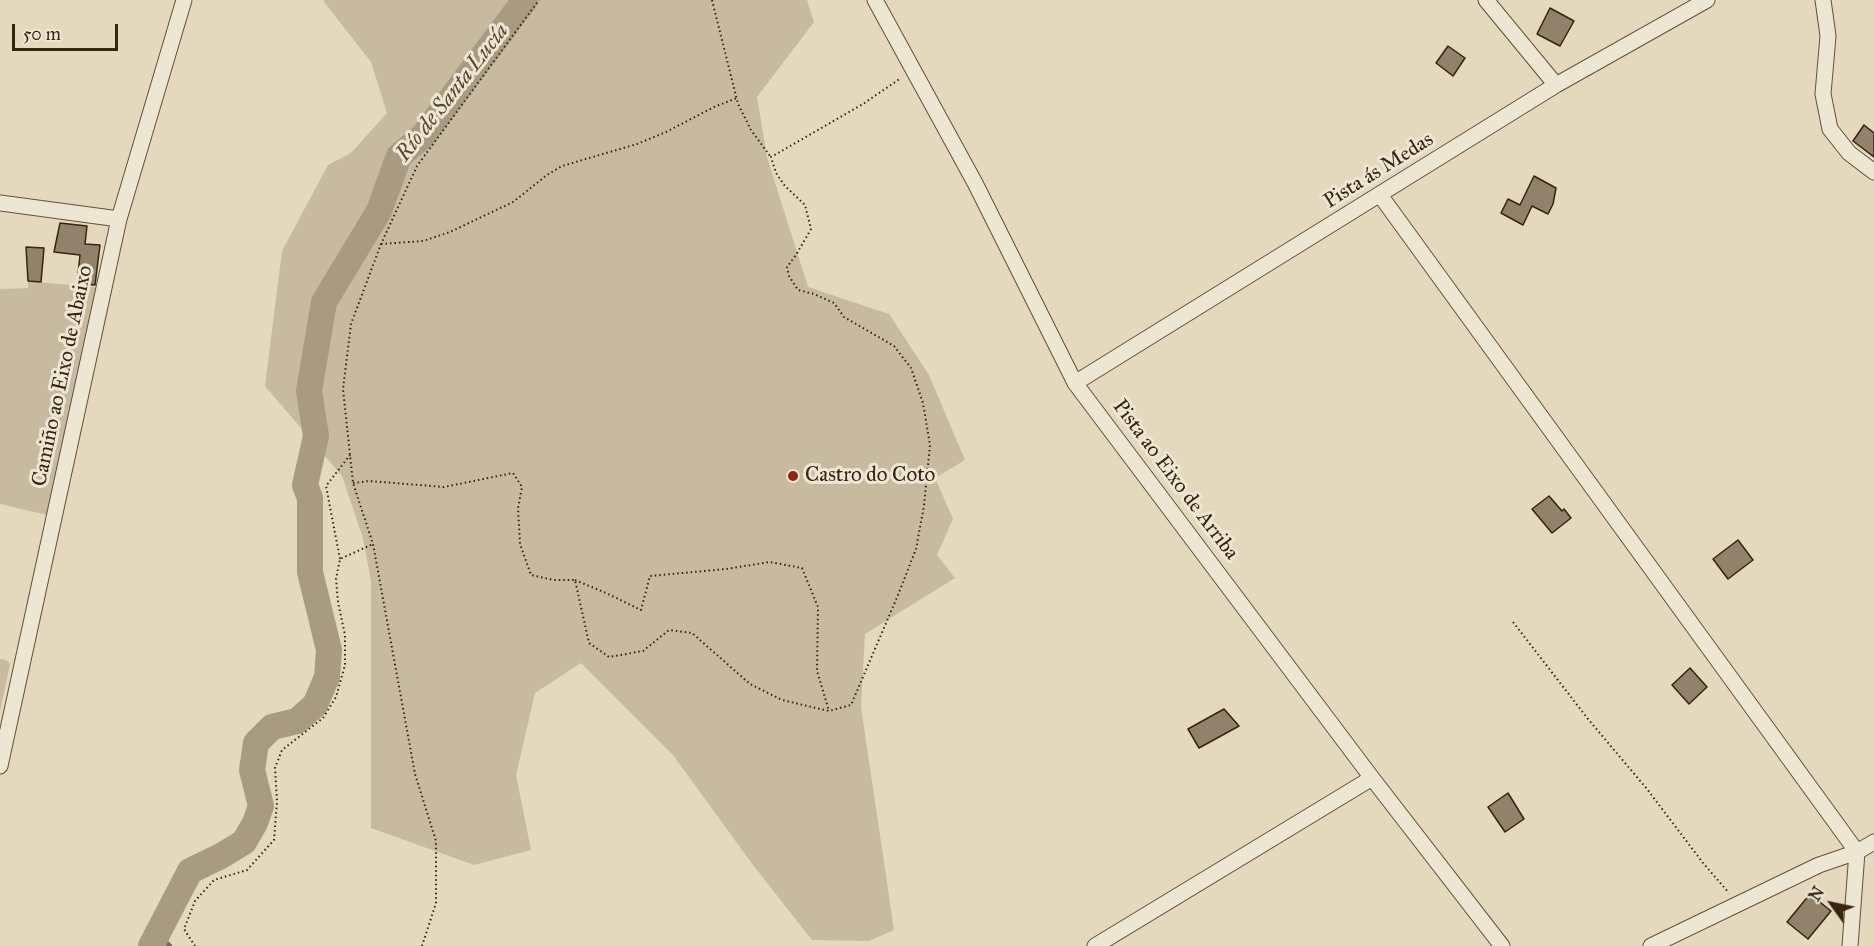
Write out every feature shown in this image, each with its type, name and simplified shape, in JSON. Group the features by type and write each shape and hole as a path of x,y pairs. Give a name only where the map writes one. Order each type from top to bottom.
{"street":[{"name":"Camiño ao Eixo de Abaixo","path":"0,766 119,219 184,0"},
{"name":"Pista ao Eixo de Arriba","path":"876,0 975,183 1076,383 1372,778 1502,946"},
{"path":"1486,0 1556,86"},
{"name":"Pista ás Medas","path":"1076,383 1556,86 1707,0"},
{"path":"1823,0 1828,36 1823,94 1830,129 1849,153 1874,172"},
{"path":"1380,195 1857,852 1850,946"},
{"path":"0,203 119,219"},
{"path":"1095,946 1372,778"},
{"path":"1651,946 1820,866 1857,852 1874,842"},
{"path":"1857,852 1874,855"}],"path":[{"path":"422,946 436,903 436,841 415,774 373,544 353,483 344,389 351,324 381,243 417,166 539,0"},
{"path":"575,580 589,643 609,657 643,651 669,630 692,633 750,684 782,700 829,711 851,705 916,549 924,506 930,446 923,403 911,368 894,346 844,317 834,303 798,290 789,276 787,267 811,229 805,205 785,186 776,173 771,157 751,130 737,98 712,0"},
{"path":"771,157 863,104 914,70"},
{"path":"381,243 423,241 450,232 513,202 562,166 656,136 737,98"},
{"path":"195,946 184,929 195,901 214,880 247,870 274,840 277,802 275,768 282,750 323,718 336,697 345,665 345,635 336,579 340,559 326,486 350,455"},
{"path":"353,483 369,481 444,487 513,473 522,487 518,508 520,544 531,575 554,580 575,580 641,610 650,576 726,569 770,561 802,568 818,607 816,671 829,711"},
{"path":"340,559 373,544"},
{"path":"1513,622 1588,719 1647,789 1703,863 1739,904"}],"shaded area":[{"path":"324,0 807,0 814,22 757,97 767,157 808,287 889,314 929,375 965,460 935,478 953,519 937,555 955,578 865,634 861,707 894,930 869,941 812,940 753,865 673,755 581,663 535,693 516,775 531,850 474,865 371,828 371,581 363,538 342,476 265,386 282,251 328,165 351,153 387,113 371,62"},
{"path":"28,281 101,288 47,515 0,504 0,289 28,288"},
{"path":"0,659 10,664 0,711"}],"building":[{"path":"1550,8 1574,21 1560,46 1537,34"},
{"path":"1448,46 1465,58 1453,76 1436,63"},
{"path":"1864,125 1874,133 1874,157 1853,141"},
{"path":"1534,176 1556,188 1553,204 1548,214 1532,206 1523,225 1501,213 1508,199 1520,205"},
{"path":"60,223 87,226 85,244 100,245 95,285 77,284 80,255 54,252"},
{"path":"26,247 44,248 41,282 28,281"},
{"path":"1549,496 1571,518 1552,533 1532,509"},
{"path":"1738,540 1753,560 1728,579 1713,559"},
{"path":"1690,668 1707,687 1689,704 1672,685"},
{"path":"1224,709 1239,726 1199,748 1188,729"},
{"path":"1508,793 1524,819 1505,832 1488,807"},
{"path":"1810,894 1831,911 1808,939 1787,922"}],"waterway":[{"name":"Río de Santa Lucía","path":"151,946 190,871 244,842 255,823 261,806 252,770 256,743 272,727 297,721 315,705 327,677 329,650 310,572 310,498 305,485 316,436 309,391 324,302 379,211 399,156 423,136 525,0"},
{"path":"157,934 170,946"}],"place":[{"name":"Castro do Coto","path":"793,476"}]}
